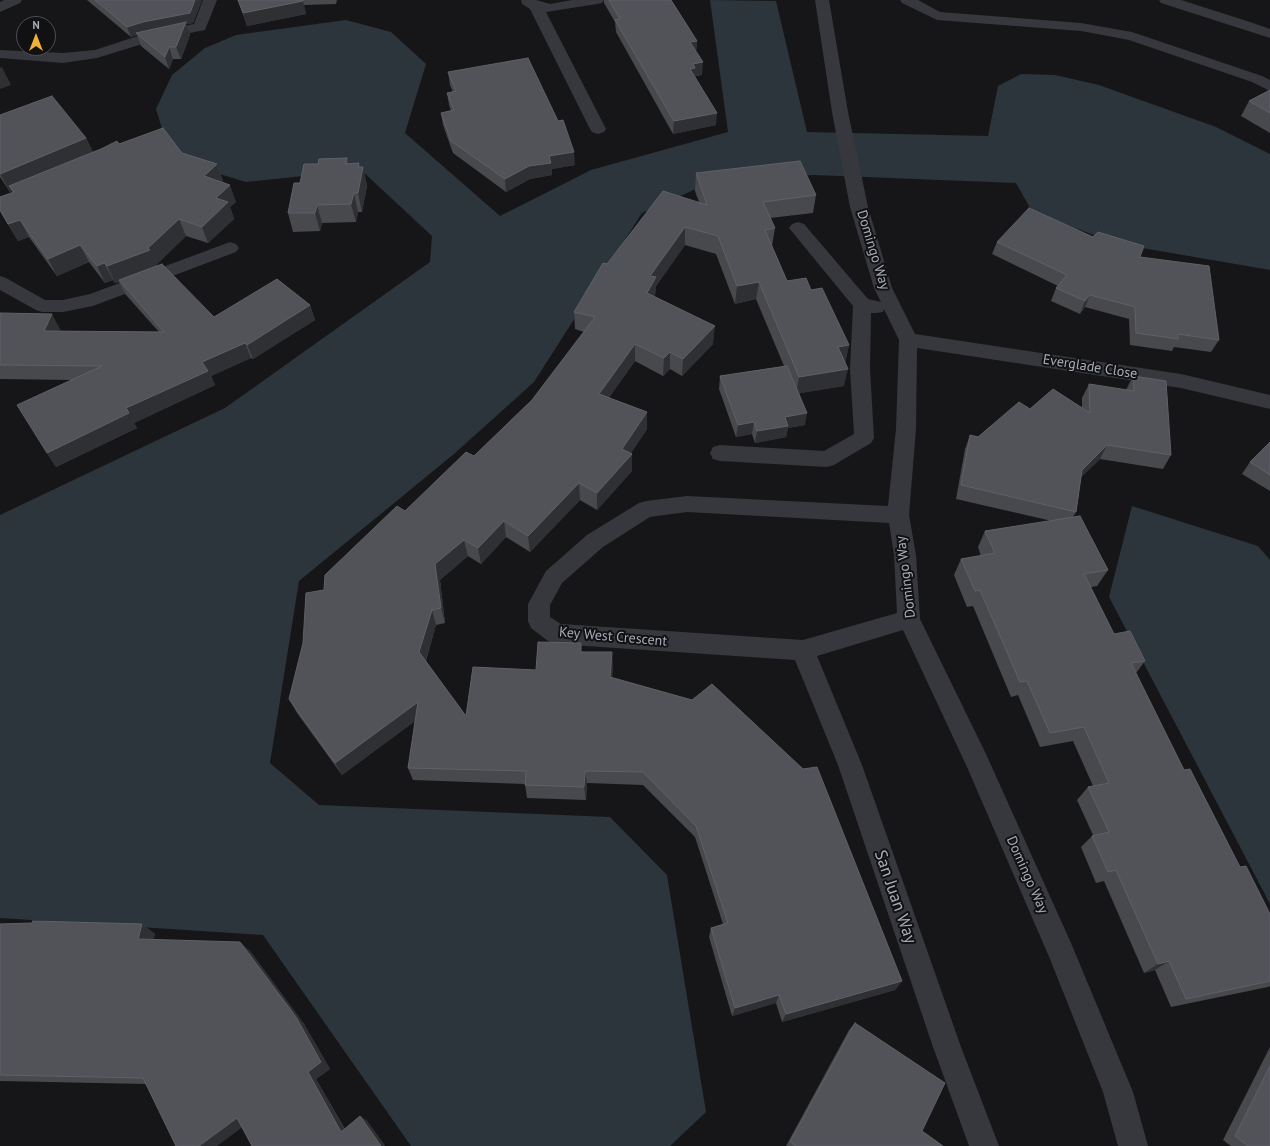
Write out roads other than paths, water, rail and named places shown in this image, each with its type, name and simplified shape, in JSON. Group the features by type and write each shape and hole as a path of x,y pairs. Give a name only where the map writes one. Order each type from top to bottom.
{"street":[{"path":"0,8 15,0"},
{"path":"0,54 64,58 97,54 152,36 200,27 210,0"},
{"path":"531,3 550,8 597,0"},
{"name":"Domingo Way","path":"822,0 840,112 860,207 883,288 908,340 906,429 898,515 905,555 909,619 977,762 1061,953 1118,1092 1133,1146"},
{"path":"907,0 937,16 1081,28 1132,36 1257,79 1270,86"},
{"path":"1166,0 1270,34"},
{"path":"531,3 598,130"},
{"path":"720,453 828,459 864,438 860,369 862,305 798,228"},
{"path":"0,282 42,306 63,306 93,300 230,248"},
{"path":"862,305 893,309"},
{"name":"Everglade Close","path":"908,340 1181,381 1270,402"},
{"name":"Key West Crescent","path":"898,515 687,504 646,509 595,541 554,578 539,604 539,621 556,634 803,650 909,619"},
{"name":"San Juan Way","path":"803,650 850,765 947,1047 984,1146"}]}
